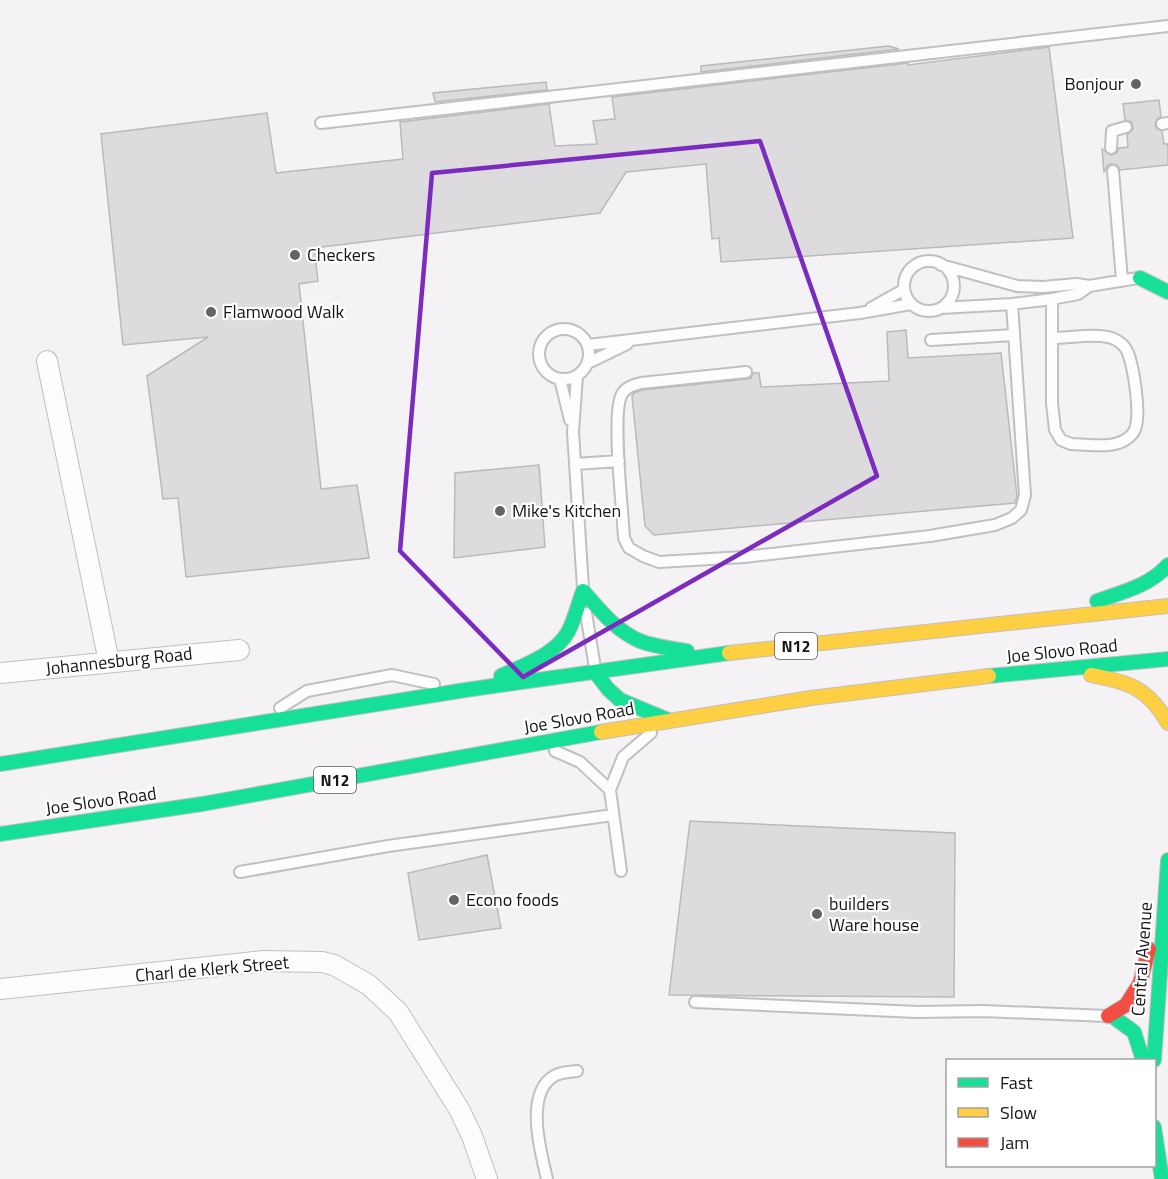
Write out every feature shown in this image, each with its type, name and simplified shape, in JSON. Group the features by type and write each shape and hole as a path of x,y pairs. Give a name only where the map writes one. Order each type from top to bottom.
{"main road":[{"path":"1140,278 1168,292"},
{"path":"1042,620 1137,587 1158,576 1168,565"},
{"path":"467,690 532,662 561,641 567,632 583,591 606,618 631,637 651,644 711,655"},
{"name":"Joe Slovo Road","path":"0,764 467,690 711,655 1168,606"},
{"name":"Joe Slovo Road","path":"0,834 202,804 668,720 811,698 943,680 1168,659"},
{"path":"1062,669 1126,681 1148,693 1168,723"},
{"path":"595,672 620,700 668,720"},
{"path":"1143,1059 1134,1032 1110,1016 1126,1005 1140,983 1168,859"},
{"name":"Central Avenue","path":"1154,1059 1152,1017 1168,859"},
{"path":"1156,1134 1162,1179"}],"street":[{"path":"47,362 109,662"},
{"name":"Johannesburg Road","path":"0,673 238,650"},
{"name":"Charl de Klerk Street","path":"0,989 264,961 322,962 334,965 369,985 398,1012 459,1109 472,1136 487,1179"}],"lane":[{"path":"321,123 1168,26"},
{"path":"1111,148 1112,131 1126,127"},
{"path":"1113,171 1122,280"},
{"path":"1089,286 1078,294 1052,299 941,308 925,312 910,304 903,290 906,275 917,264 933,261 1017,286 1043,287 1077,284 1089,286 1159,277"},
{"path":"941,308 952,296 954,286 948,270 942,265"},
{"path":"860,314 903,290"},
{"path":"1052,299 1052,403 1057,435 1065,443 1071,444 1115,445 1126,440 1134,432 1137,424 1137,398 1128,352 1123,344 1111,337 1101,336 1053,338"},
{"path":"588,345 632,342 860,314 910,304"},
{"path":"746,372 641,383 627,388 619,400 617,438 624,538 629,549 659,562 744,557 930,536 995,525 1012,518 1021,510 1025,495 1012,304"},
{"path":"560,329 568,329 584,338 588,345 588,363 577,376 560,379 546,372 539,358 541,342 546,336 560,329"},
{"path":"931,340 1014,335"},
{"path":"588,363 632,342"},
{"path":"577,376 573,432 583,591 595,672"},
{"path":"560,379 573,432"},
{"path":"575,464 619,461"},
{"path":"251,725 307,691 392,675 467,690"},
{"path":"621,871 610,790 623,757 668,720"},
{"path":"534,744 565,754 580,762 610,790"},
{"path":"240,872 388,846 614,815"},
{"path":"695,1002 917,1012 982,1011 1152,1017"},
{"path":"547,1179 536,1121 543,1088 554,1076 577,1071"}],"highlighted area":[{"path":"760,141 877,476 523,677 400,551 432,173"}],"building":[{"path":"889,46 899,49 701,72 701,66"},
{"name":"Flamwood Walk","path":"1049,47 1073,238 721,262 719,238 712,239 706,164 626,172 600,213 314,248 318,281 299,284 321,489 357,485 369,558 186,577 178,498 163,499 147,376 208,337 123,345 101,134 267,113 276,173 403,159 400,122 549,104 555,146 597,144 593,121 615,119 612,97 908,63 908,65"},
{"path":"546,82 547,90 435,102 433,93"},
{"path":"1159,100 1161,117 1157,119 1155,125 1162,131 1164,144 1168,144 1168,165 1120,170 1117,165 1112,164 1108,165 1104,172 1102,149 1111,155 1117,153 1119,148 1128,147 1127,135 1133,129 1132,122 1125,120 1123,104"},
{"path":"906,330 908,358 1001,353 1017,496 1015,503 654,535 645,526 632,396 634,393 642,390 747,379 751,378 753,373 759,373 761,387 889,381 887,332"},
{"path":"539,465 545,547 454,558 455,473"},
{"name":"builders Ware house","path":"690,821 955,833 954,997 669,995"},
{"name":"Econo foods","path":"487,855 501,928 419,940 408,873"}],"traffic: fast":[{"path":"1140,278 1168,292"},
{"path":"1097,601 1144,583 1168,565"},
{"path":"501,676 538,659 562,640 568,632 583,591 609,619 631,637 651,645 687,651"},
{"path":"0,764 472,689 729,653"},
{"path":"989,676 1168,659"},
{"path":"595,672 620,700 668,720"},
{"path":"0,834 202,804 601,732"},
{"path":"1154,1059 1168,860"},
{"path":"1112,1016 1134,1032 1143,1059"},
{"path":"1156,1140 1162,1179"}],"traffic: slow":[{"path":"729,653 1168,606"},
{"path":"1091,675 1136,688 1153,702 1168,723"},
{"path":"601,732 811,698 989,676"}],"traffic: jam":[{"path":"1108,1016 1126,1005 1140,983 1149,949"}],"place":[{"name":"Bonjour","path":"1136,84"},
{"name":"Checkers","path":"295,255"},
{"name":"Flamwood Walk","path":"211,312"},
{"name":"Mike's Kitchen","path":"500,511"},
{"name":"Econo foods","path":"454,900"},
{"name":"builders Ware house","path":"817,914"}]}
